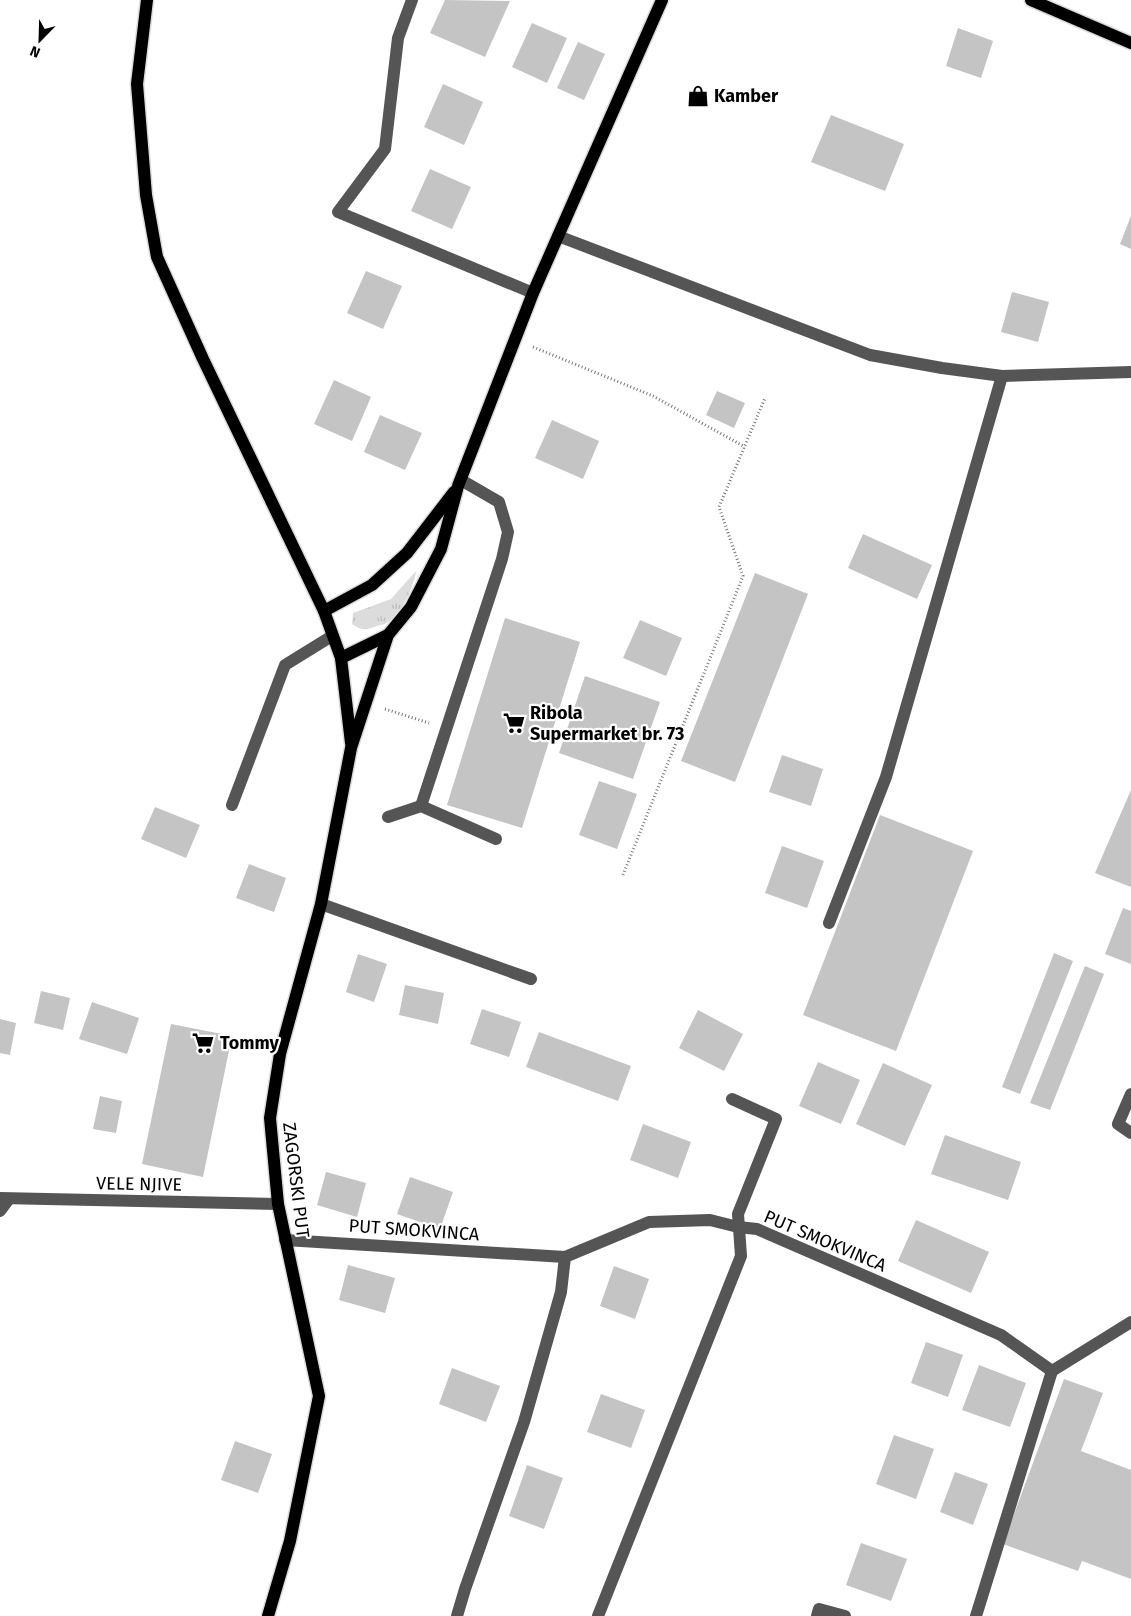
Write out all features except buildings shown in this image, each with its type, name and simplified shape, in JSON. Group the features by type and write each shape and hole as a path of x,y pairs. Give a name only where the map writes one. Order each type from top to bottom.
{"main road":[{"path":"147,0 137,84 146,195 157,257 203,359 324,611 341,658 351,748"},
{"path":"351,748 388,635 411,608 441,549 460,483 533,293 662,0"},
{"path":"1031,0 1131,43"},
{"path":"324,611 372,584 400,559 460,483"},
{"path":"341,658 388,635"},
{"name":"ZAGORSKI PUT","path":"268,1616 290,1541 319,1396 278,1204 270,1118 280,1054 321,904 351,748"}],"street":[{"path":"412,0 398,38 385,149 338,212 533,293"},
{"path":"558,236 870,355 942,368 1002,376 1131,372"},
{"path":"829,923 886,777 1002,376"},
{"path":"421,806 502,559 508,532 499,502 460,483"},
{"path":"232,805 285,665 332,636"},
{"path":"388,817 421,806 496,839"},
{"path":"321,904 531,979"},
{"path":"1131,1094 1118,1124 1131,1133"},
{"path":"598,1616 741,1256 738,1214 776,1119 732,1099"},
{"path":"0,1211 4,1198"},
{"name":"VELE NJIVE","path":"4,1198 278,1204"},
{"name":"PUT SMOKVINCA","path":"285,1240 565,1257 648,1222 710,1220 756,1229 1001,1335 1052,1371"},
{"path":"457,1616 524,1422 561,1292 565,1257"},
{"path":"976,1616 1052,1371 1131,1322"},
{"path":"817,1616 819,1609 845,1616"}],"path":[{"path":"515,339 653,396 745,446"},
{"path":"623,875 743,576 719,508 765,398"},
{"path":"396,712 415,718"}],"green space":[{"path":"416,571 413,584 406,599 393,618 388,622 367,629 358,628 352,624 353,613 391,599"}],"place":[{"name":"Kamber","path":"698,96"},
{"name":"Ribola Supermarket br. 73","path":"514,723"},
{"name":"Tommy","path":"203,1043"}]}
